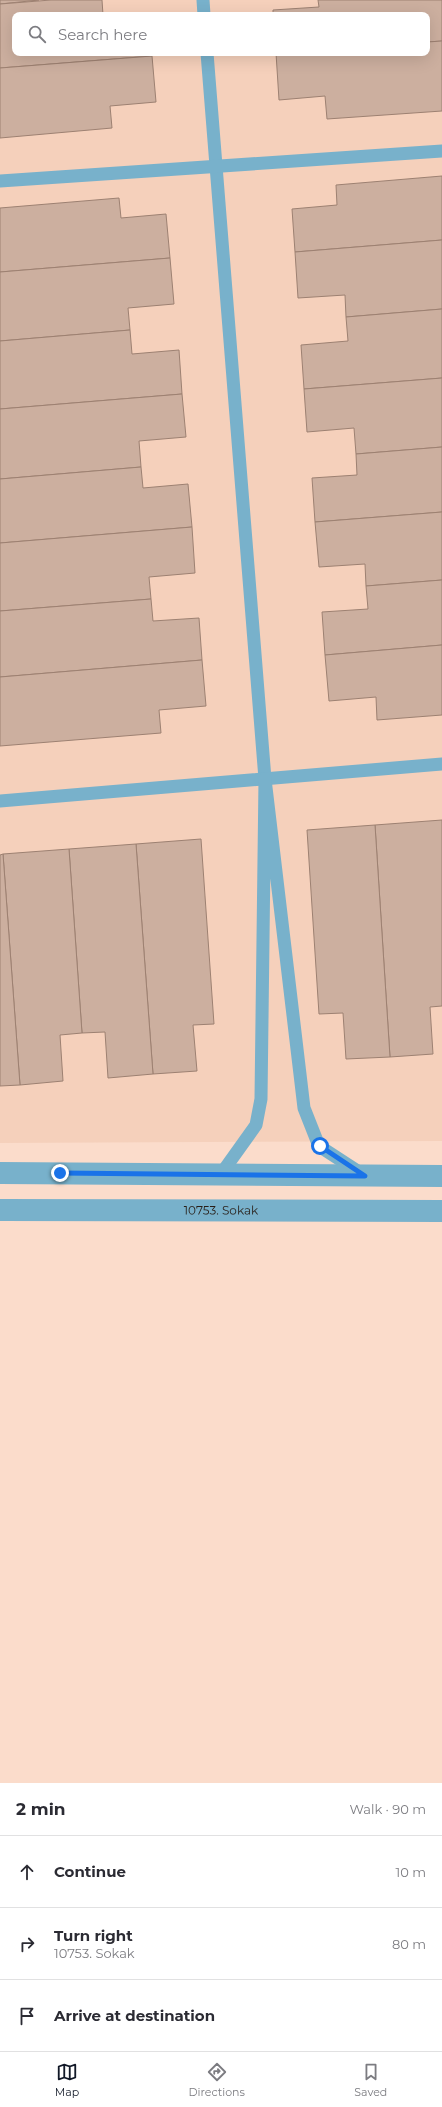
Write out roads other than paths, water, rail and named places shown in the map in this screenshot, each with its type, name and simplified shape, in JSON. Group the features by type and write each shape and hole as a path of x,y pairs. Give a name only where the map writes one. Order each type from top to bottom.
{"street":[{"path":"0,1173 442,1176"},
{"name":"10753. Sokak","path":"0,1210 442,1211"}],"lane":[{"path":"203,0 204,12"},
{"path":"208,56 265,779 304,1108 320,1146 365,1176"},
{"path":"0,181 442,151"},
{"path":"0,801 442,764"},
{"path":"221,1174 256,1125 261,1099 265,779"}]}
